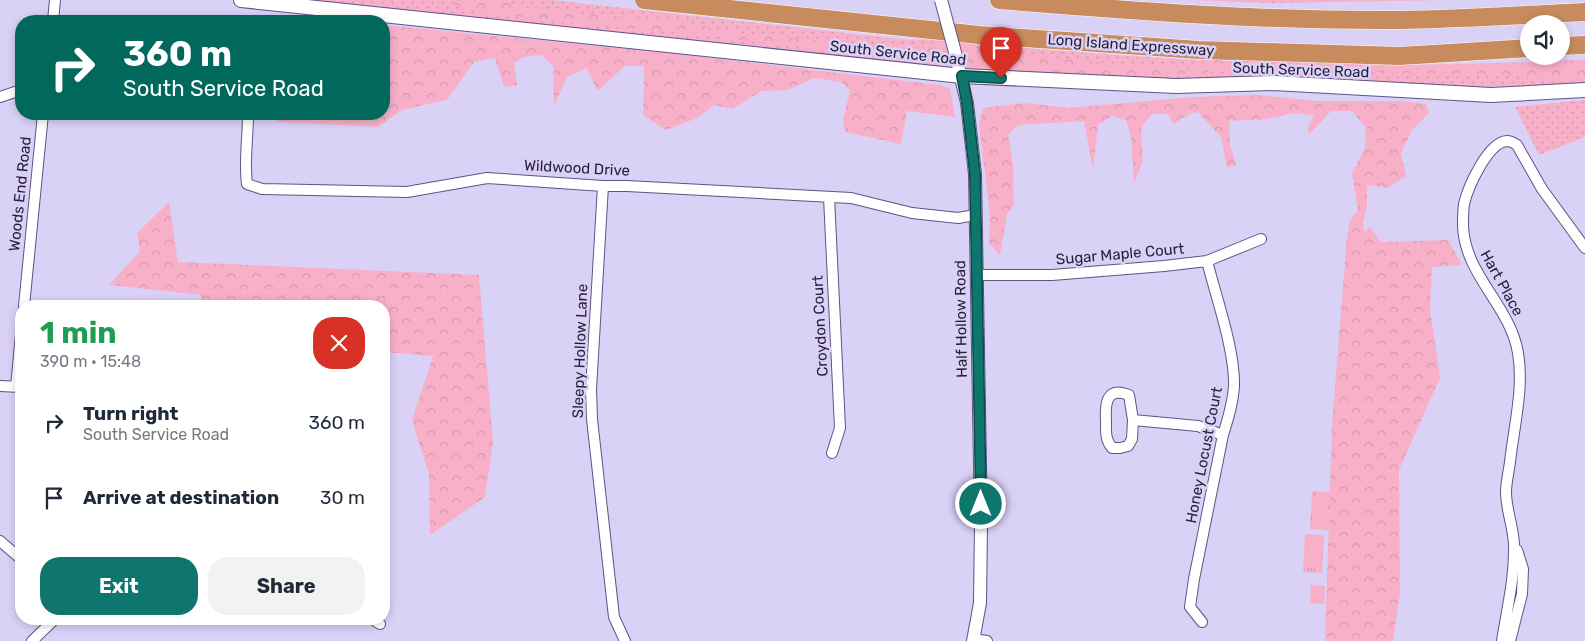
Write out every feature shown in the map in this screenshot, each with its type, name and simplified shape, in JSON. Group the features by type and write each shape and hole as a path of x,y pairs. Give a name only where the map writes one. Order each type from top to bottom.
{"highway":[{"name":"Long Island Expressway","path":"644,0 969,34 1190,50 1400,56 1520,49"},
{"path":"999,0 1173,12 1399,20 1585,12"},
{"path":"1570,45 1585,44"}],"main road":[{"name":"South Service Road","path":"241,0 383,15"},
{"name":"South Service Road","path":"390,16 962,76 1176,86 1274,83 1491,95 1585,90"}],"street":[{"path":"54,15 56,0"},
{"name":"Half Hollow Road","path":"941,0 962,76 975,174 980,445 980,603 973,640"},
{"path":"0,97 15,92"},
{"name":"Woods End Road","path":"25,300 42,120"},
{"name":"Wildwood Drive","path":"248,120 248,137 244,165 246,184 262,189 407,192 487,178 603,186 851,198 912,213 958,218 975,215"},
{"name":"Hart Place","path":"1502,641 1514,570 1514,542 1506,491 1520,384 1518,352 1499,305 1484,286 1473,267 1466,248 1463,226 1464,203 1478,168 1490,151 1505,141 1518,145 1542,189 1585,248"},
{"name":"Sleepy Hollow Lane","path":"603,186 591,389 592,419 614,618 625,641"},
{"name":"Croydon Court","path":"829,197 840,428 832,453"},
{"name":"Sugar Maple Court","path":"977,275 1061,274 1207,261 1261,239"},
{"name":"Honey Locust Court","path":"1202,622 1190,607 1194,579 1234,386 1228,342 1207,261"},
{"path":"0,386 15,387"},
{"path":"1121,392 1129,395 1133,420 1132,439 1128,446 1112,448 1106,441 1105,405 1108,397 1121,392"},
{"path":"1133,420 1198,426 1223,436"},
{"path":"0,541 15,554"},
{"name":"Hart Place","path":"1510,641 1522,594 1523,569 1514,542"},
{"path":"32,641 49,625"},
{"path":"973,640 987,641"}],"green space":[{"path":"302,0 551,0 909,40 943,38 951,61 949,66 943,68 788,49 592,31"},
{"path":"454,0 487,0 585,14 670,20 741,33 859,44 925,47 943,38 947,51 943,64 479,12 454,5"},
{"path":"1188,0 1448,0 1272,3"},
{"path":"390,26 678,54 940,85 950,88 955,117 907,111 901,144 845,132 843,119 850,90 841,82 814,78 788,90 761,91 733,109 714,105 697,118 666,130 643,115 644,66 625,66 598,91 586,68 567,77 554,106 553,66 542,55 524,57 514,62 517,85 504,87 495,58 474,62 447,100 402,110 390,118"},
{"path":"958,39 972,43 1142,57 1295,64 1392,65 1520,63 1520,65 1570,65 1570,61 1585,60 1585,82 1471,87 1243,77 1088,80 968,69"},
{"path":"959,42 997,55 1025,55 1130,65 1192,68 1209,60 1432,65 1520,62 1520,65 1570,65 1570,60 1585,60 1585,80 1323,69 1308,75 1241,71 1089,78 973,71 966,67"},
{"path":"1256,95 1318,101 1401,101 1426,104 1429,113 1412,130 1401,153 1406,176 1388,188 1367,185 1367,207 1363,222 1364,232 1370,227 1381,242 1448,240 1462,265 1432,267 1430,309 1440,378 1399,470 1400,592 1393,641 1325,641 1332,425 1347,237 1350,221 1358,210 1352,173 1365,148 1366,127 1352,111 1331,111 1310,134 1307,130 1314,115 1294,113 1267,119 1229,121 1230,145 1236,165 1227,168 1221,137 1198,112 1190,114 1173,124 1168,114 1152,114 1141,127 1143,161 1134,183 1131,137 1126,120 1112,116 1098,125 1093,170 1084,121 1018,125 1008,135 1013,164 1014,205 1007,215 1000,255 989,243 990,214 979,125 983,108 1025,103 1068,108 1193,97"},
{"path":"1585,100 1585,137 1539,155 1515,107"},
{"path":"277,120 388,120 378,127 279,122"},
{"path":"169,202 178,262 479,275 493,443 485,497 430,535 429,475 412,420 433,356 390,352 390,300 202,300 200,295 109,285 140,251 137,233"},
{"path":"1312,491 1331,492 1329,530 1310,529"},
{"path":"1315,494 1328,495 1326,524 1314,523"},
{"path":"1305,534 1324,535 1322,573 1303,572"},
{"path":"1308,539 1321,540 1319,569 1306,568"},
{"path":"1311,585 1325,586 1324,604 1310,603"}],"route":[{"path":"981,504 975,174 962,76 1001,78"}]}
